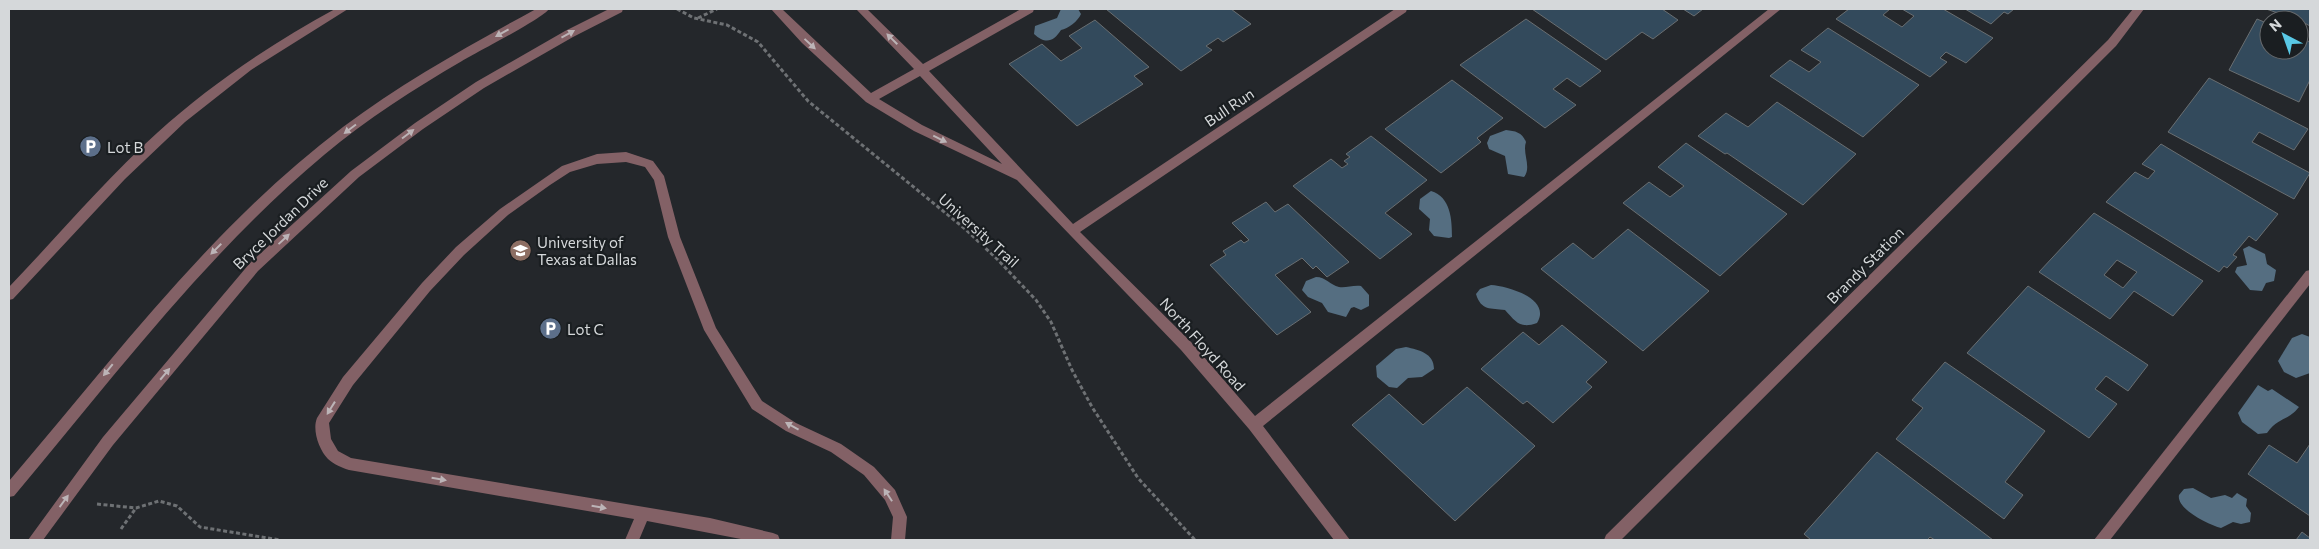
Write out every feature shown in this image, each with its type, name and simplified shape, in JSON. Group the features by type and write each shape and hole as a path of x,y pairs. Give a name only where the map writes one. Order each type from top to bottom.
{"street":[{"path":"9,295 88,208 168,130 200,103 272,51 343,9"},
{"name":"Bryce Jordan Drive","path":"9,491 120,356 215,249 320,151 382,104 450,61 544,9"},
{"name":"Bryce Jordan Drive","path":"35,540 108,441 254,266 355,174 419,126 480,85 569,34 618,9"},
{"name":"North Floyd Road","path":"776,9 806,40 870,99 918,128 1026,181"},
{"name":"North Floyd Road","path":"861,9 922,70 1072,231 1186,346 1254,426 1343,540"},
{"path":"870,99 1029,9"},
{"name":"Bull Run","path":"1072,231 1402,9"},
{"path":"1254,426 1776,9"},
{"name":"Brandy Station","path":"1611,540 2112,43 2139,9"},
{"path":"773,540 710,524 643,515 349,464 333,455 324,440 322,422 359,367 426,287 460,251 504,212 566,170 597,159 626,157 649,164 660,179 674,237 693,289 720,346 758,405 791,427 836,448 869,471 890,494 900,517 898,540"},
{"path":"2101,540 2310,275"},
{"path":"632,540 643,515"}],"path":[{"name":"University Trail","path":"677,9 681,13 727,25 745,32 758,42 808,101 964,228 1019,282 1051,322 1072,370 1092,407 1138,478 1195,540"},
{"path":"698,18 717,9"},
{"path":"108,505 136,508 160,501 178,506 200,527 280,540"},
{"path":"121,529 136,508"}],"water":[{"path":"1061,9 1078,9 1081,14 1078,19 1067,28 1061,30 1053,39 1042,40 1034,34 1035,26 1057,18"},
{"path":"1506,130 1518,133 1526,142 1527,169 1524,177 1508,174 1505,156 1489,149 1487,143 1490,136"},
{"path":"1431,191 1443,198 1449,210 1452,223 1452,237 1434,236 1429,230 1430,219 1419,209 1420,199"},
{"path":"2249,246 2265,254 2267,264 2276,270 2274,281 2266,283 2262,291 2250,290 2235,272 2237,267 2247,265 2243,249"},
{"path":"1316,277 1323,278 1339,287 1361,286 1369,295 1369,306 1361,310 1354,307 1351,308 1346,317 1328,312 1322,303 1308,297 1302,290 1306,281"},
{"path":"1491,285 1517,291 1534,301 1539,307 1540,315 1537,323 1522,325 1515,321 1505,310 1491,309 1484,306 1476,294 1480,289"},
{"path":"2302,334 2310,337 2310,373 2296,378 2284,372 2278,361 2292,338"},
{"path":"1406,347 1421,351 1429,356 1434,369 1422,377 1408,378 1397,388 1389,387 1377,377 1376,366 1396,349"},
{"path":"2258,385 2268,391 2272,389 2299,407 2291,415 2275,424 2267,433 2258,434 2242,422 2238,413"},
{"path":"2193,488 2211,498 2225,495 2232,498 2237,493 2247,499 2246,506 2251,513 2250,522 2241,524 2233,522 2221,528 2194,516 2179,500 2179,495 2184,489"}],"building":[{"path":"1106,9 1231,9 1251,24 1223,42 1218,38 1206,46 1212,50 1181,71"},
{"path":"1532,9 1662,9 1678,20 1653,39 1642,32 1606,60"},
{"path":"1683,9 1703,9 1694,16"},
{"path":"1849,9 1890,9 1883,15 1902,27 1914,16 1902,9 1943,9 1993,38 1966,63 1946,52 1940,58 1947,62 1930,77 1836,19"},
{"path":"1965,9 2014,9 2008,14 2004,12 1991,24"},
{"path":"2266,9 2310,9 2310,26 2309,10"},
{"path":"1526,19 1601,71 1580,87 1567,78 1553,89 1576,105 1545,128 1460,65"},
{"path":"2257,19 2259,20 2259,60 2309,60 2310,42 2310,80 2299,102 2229,70"},
{"path":"1095,20 1149,67 1134,76 1143,84 1077,126 1009,64 1042,44 1061,61 1082,48 1069,36"},
{"path":"1828,28 1919,85 1863,137 1770,76 1790,60 1809,72 1821,62 1801,50"},
{"path":"2209,78 2308,129 2294,150 2259,132 2252,142 2310,173 2294,199 2168,132"},
{"path":"1452,80 1503,118 1477,138 1481,142 1441,173 1385,129"},
{"path":"1777,102 1856,154 1803,205 1727,153 1725,154 1698,136 1726,113 1748,127"},
{"path":"1371,136 1427,180 1385,213 1412,234 1380,259 1293,186 1331,159 1342,168 1348,164 1344,161 1350,157 1346,154"},
{"path":"1686,143 1787,214 1720,276 1623,203 1649,182 1670,197 1684,186 1658,167"},
{"path":"2161,144 2278,214 2256,241 2249,236 2233,255 2237,257 2227,268 2224,266 2219,272 2106,202 2135,172 2148,179 2155,171 2142,164"},
{"path":"1266,202 1275,212 1288,204 1349,262 1327,277 1316,266 1313,269 1302,258 1275,275 1311,312 1277,335 1210,265 1226,255 1223,251 1241,240 1244,243 1249,240 1232,223"},
{"path":"2094,213 2203,281 2173,316 2134,291 2110,319 2039,272","holes":["2117,260 2137,272 2123,288 2104,275"]},
{"path":"1628,229 1709,291 1643,351 1541,269 1573,243 1593,259"},
{"path":"2028,286 2148,365 2128,391 2106,376 2095,389 2117,404 2089,438 1967,353"},
{"path":"1562,325 1607,362 1586,382 1592,387 1553,423 1527,401 1523,404 1481,369 1523,332 1539,345"},
{"path":"1945,362 2045,431 2005,482 2023,495 2004,519 1896,439 1923,408 1912,400"},
{"path":"1467,387 1535,446 1455,521 1352,425 1389,394 1423,425"},
{"path":"2310,444 2310,516 2248,474 2269,445 2297,463"},
{"path":"1877,452 1993,540 1935,540 1930,537 1927,540 1811,540 1804,534"},
{"path":"2302,532 2310,538 2310,540 2296,540"}],"place":[{"name":"Lot B","path":"91,147"},
{"name":"University of Texas at Dallas","path":"521,251"},
{"name":"Lot C","path":"551,329"}]}
